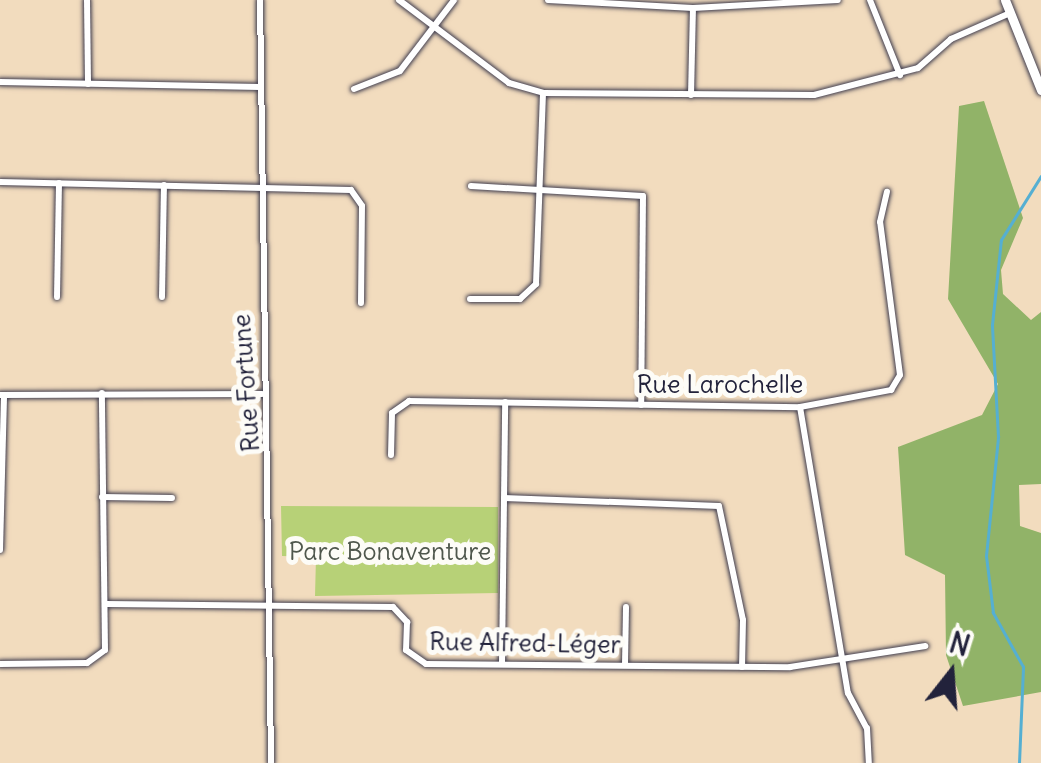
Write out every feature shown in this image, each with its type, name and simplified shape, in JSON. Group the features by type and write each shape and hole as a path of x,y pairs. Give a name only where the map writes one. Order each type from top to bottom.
{"street":[{"path":"87,0 88,84"},
{"name":"Rue Fortune","path":"260,0 259,187 262,394 272,606 271,763"},
{"path":"399,0 509,83 543,93 800,97 900,76 1010,13"},
{"path":"354,90 400,71 454,0"},
{"path":"548,0 693,8 838,0"},
{"path":"870,0 900,76"},
{"path":"1005,0 1041,90"},
{"path":"691,94 693,8"},
{"path":"0,82 260,88"},
{"path":"470,300 520,299 534,290 543,93"},
{"path":"0,182 259,187 358,194 362,304"},
{"path":"57,297 59,183"},
{"path":"162,297 164,185"},
{"path":"470,186 642,196 641,405"},
{"name":"Rue Larochelle","path":"391,455 397,405 505,402 800,407 897,385 880,222 887,192"},
{"path":"0,664 98,660 106,604 102,394"},
{"path":"0,550 2,395 262,394"},
{"path":"502,663 505,402"},
{"path":"800,407 842,659 870,763"},
{"path":"102,497 172,498"},
{"path":"504,498 719,506 743,620 742,667"},
{"name":"Rue Alfred-Léger","path":"106,604 393,606 403,610 412,660 742,667 842,659 925,646"},
{"path":"626,607 626,666"}],"green space":[{"path":"984,101 1023,218 1001,270 1003,294 1031,320 1041,312 1041,484 1019,485 1020,526 1041,533 1041,692 963,706 946,655 945,575 905,555 898,447 982,415 998,384 948,299 959,106"},
{"name":"Parc Bonaventure","path":"281,506 498,507 498,593 315,596 316,557 282,556"}],"waterway":[{"path":"1019,763 1023,667 993,613 986,556 998,437 992,325 1001,240 1041,176"}]}
